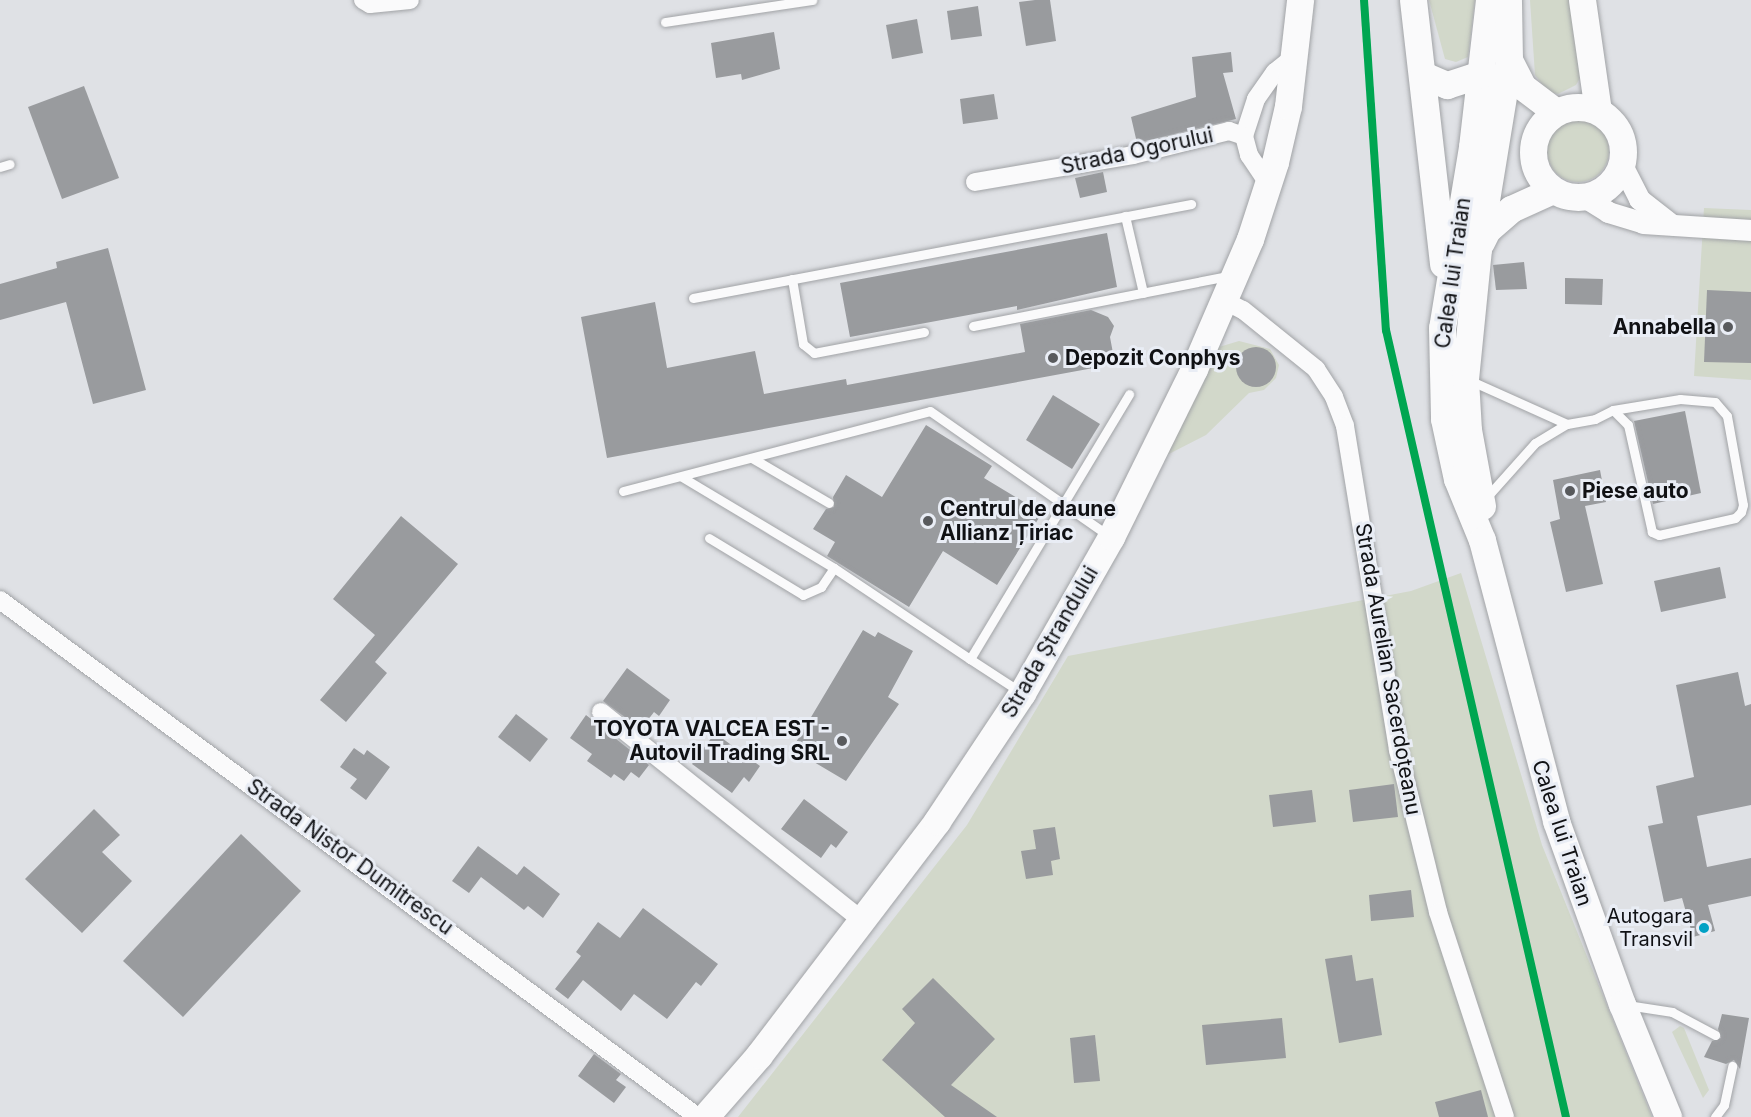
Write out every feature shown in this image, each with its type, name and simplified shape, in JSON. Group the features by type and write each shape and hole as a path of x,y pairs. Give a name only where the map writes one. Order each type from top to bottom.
{"main road":[{"name":"Strada Ștrandului","path":"705,1117 759,1055 937,821 1022,693 1111,537 1223,300 1269,185 1297,54 1300,0"},
{"path":"1413,0 1446,292"},
{"name":"Calea lui Traian","path":"1489,0 1481,74 1446,292 1440,371 1444,419 1457,479 1482,540 1557,821 1622,1004 1668,1117"},
{"name":"Calea lui Traian","path":"1482,540 1482,503 1468,430 1465,379 1478,249 1509,60 1508,0"},
{"path":"1582,0 1598,111"},
{"path":"1509,60 1524,87 1556,112"},
{"path":"1423,75 1447,85 1481,74"},
{"path":"1577,107 1598,111 1620,134 1622,165 1608,187 1586,198 1552,190 1541,180 1533,150 1544,122 1556,112 1577,107"},
{"path":"1478,249 1487,230 1511,209 1552,190"}],"street":[{"path":"363,0 370,4 410,0"},
{"path":"1244,136 1256,99 1275,72 1297,54"},
{"name":"Strada Ogorului","path":"975,182 1133,155 1229,131 1244,136 1249,155 1269,185"},
{"path":"1622,165 1639,199 1674,226"},
{"path":"1586,198 1624,219 1674,226 1751,230"},
{"name":"Strada Aurelian Sacerdoțeanu","path":"1223,300 1243,310 1316,369 1334,397 1345,426 1403,773 1438,912 1505,1117"},
{"name":"Strada Nistor Dumitrescu","path":"0,600 698,1117"},
{"path":"601,712 863,921"}],"lane":[{"path":"665,22 812,0"},
{"path":"693,298 1191,204"},
{"path":"1125,216 1143,293"},
{"path":"973,326 1234,275"},
{"path":"792,279 803,344 814,353 924,333"},
{"path":"1465,379 1491,387 1567,424"},
{"path":"970,659 1065,507 1129,394"},
{"path":"1482,503 1535,443 1567,424 1595,419 1613,410 1680,399 1715,402 1726,416 1743,505 1736,518 1659,535 1652,532 1628,425 1613,410"},
{"path":"623,491 930,411 1111,537"},
{"path":"752,458 830,503"},
{"path":"682,477 834,568 1022,693"},
{"path":"709,538 803,594 821,587 834,568"},
{"path":"1622,1004 1672,1012 1714,1035"},
{"path":"1715,1117 1724,1105 1732,1066"}],"shaded area":[{"path":"1429,0 1475,0 1468,57 1456,62 1445,59"},
{"path":"1530,0 1573,0 1581,76 1576,85 1558,94 1548,92 1535,75"},
{"path":"1578,120 1595,125 1600,129 1604,134 1609,151 1604,168 1600,173 1595,177 1578,182 1561,177 1556,173 1552,168 1547,151 1552,134 1556,129 1561,125"},
{"path":"1704,208 1751,210 1751,380 1694,376"},
{"path":"1239,341 1270,349 1279,365 1276,378 1264,390 1249,393 1206,435 1163,457 1219,347"},
{"path":"1461,573 1542,845 1652,1117 738,1117 967,825 1068,656 1411,591"},
{"path":"1680,1026 1684,1028 1709,1090 1703,1098 1672,1032"}],"building":[{"path":"1050,0 1056,41 1026,46 1019,2"},
{"path":"978,6 982,36 951,40 947,11"},
{"path":"917,19 923,53 892,59 886,25"},
{"path":"774,32 780,69 742,80 741,74 716,78 711,43"},
{"path":"1231,52 1233,72 1223,73 1236,119 1137,143 1131,117 1196,97 1192,57"},
{"path":"84,86 119,178 62,199 28,107"},
{"path":"994,94 998,119 963,124 960,99"},
{"path":"1103,172 1107,192 1080,198 1075,178"},
{"path":"1107,233 1117,287 1017,310 1017,306 850,337 840,283"},
{"path":"108,248 146,390 93,404 66,302 0,320 0,284 57,268 56,262"},
{"path":"1524,262 1527,289 1496,290 1493,265"},
{"path":"1565,278 1603,279 1602,305 1565,304"},
{"name":"Annabella","path":"1707,290 1751,292 1751,363 1704,362"},
{"path":"655,302 667,368 755,351 764,394 846,379 847,385 1025,352 1020,324 1091,310 1108,317 1114,326 1110,337 1115,364 607,458 581,317"},
{"path":"1256,347 1264,348 1270,353 1275,359 1275,375 1270,381 1264,386 1256,387 1248,386 1242,381 1237,375 1236,367 1237,359 1242,353 1248,348"},
{"path":"1053,395 1100,424 1072,469 1026,440"},
{"path":"1685,411 1701,493 1653,504 1634,421"},
{"name":"Centrul de daune Allianz Țiriac","path":"926,425 992,466 984,478 1042,513 997,585 943,551 909,607 827,556 835,542 813,529 826,509 834,507 833,497 846,475 882,497"},
{"path":"1600,470 1606,502 1585,506 1603,584 1566,592 1550,522 1560,519 1553,480"},
{"path":"401,516 458,564 375,662 387,673 346,722 320,700 375,635 333,599"},
{"path":"1720,567 1726,598 1661,612 1654,581"},
{"path":"863,630 875,637 878,632 913,651 888,697 899,704 846,781 792,749"},
{"path":"627,668 670,700 659,716 654,712 641,729 603,701"},
{"path":"1738,672 1745,706 1751,704 1751,805 1697,816 1707,867 1751,858 1751,896 1708,905 1715,931 1693,937 1682,898 1664,902 1648,826 1663,823 1656,786 1694,777 1676,685"},
{"path":"516,714 548,739 530,762 498,737"},
{"path":"586,715 649,765 639,778 631,772 624,781 614,774 611,778 587,761 592,754 570,738"},
{"path":"715,733 760,766 749,782 744,777 732,793 692,764"},
{"path":"354,748 364,755 367,750 390,767 366,800 350,788 357,779 340,767"},
{"path":"1394,784 1398,817 1353,822 1349,790"},
{"path":"1312,790 1316,822 1273,827 1269,795"},
{"path":"804,799 848,832 836,848 831,844 821,858 781,829"},
{"path":"94,809 120,835 102,852 132,881 82,933 25,879"},
{"path":"1055,827 1060,859 1051,861 1053,875 1026,879 1021,851 1036,849 1033,830"},
{"path":"241,834 301,891 183,1017 123,961"},
{"path":"478,846 517,875 524,866 560,894 543,918 528,906 524,910 481,877 469,893 452,881"},
{"path":"1411,890 1414,917 1371,921 1369,895"},
{"path":"643,908 718,964 701,986 696,982 667,1019 634,994 621,1011 583,980 568,999 555,989 581,956 576,952 598,922 620,938"},
{"path":"1352,955 1356,981 1373,978 1382,1035 1339,1043 1325,959"},
{"path":"933,978 995,1039 951,1085 997,1117 945,1117 882,1060 915,1023 902,1009"},
{"path":"1722,1014 1749,1018 1740,1069 1734,1060 1726,1064 1704,1057 1712,1041 1721,1038 1718,1029"},
{"path":"1282,1018 1286,1058 1206,1065 1202,1025"},
{"path":"1095,1035 1100,1081 1074,1083 1070,1038"},
{"path":"594,1054 621,1074 616,1080 626,1087 614,1103 578,1076"},
{"path":"1481,1090 1488,1117 1439,1117 1435,1102"}],"transit line":[{"path":"1364,0 1386,330 1566,1117"}],"place":[{"name":"Annabella","path":"1728,327"},
{"name":"Depozit Conphys","path":"1053,358"},
{"name":"Piese auto","path":"1570,491"},
{"name":"Centrul de daune Allianz Țiriac","path":"928,521"},
{"name":"TOYOTA VALCEA EST - Autovil Trading SRL","path":"842,741"},
{"name":"Autogara Transvil","path":"1704,928"}]}
